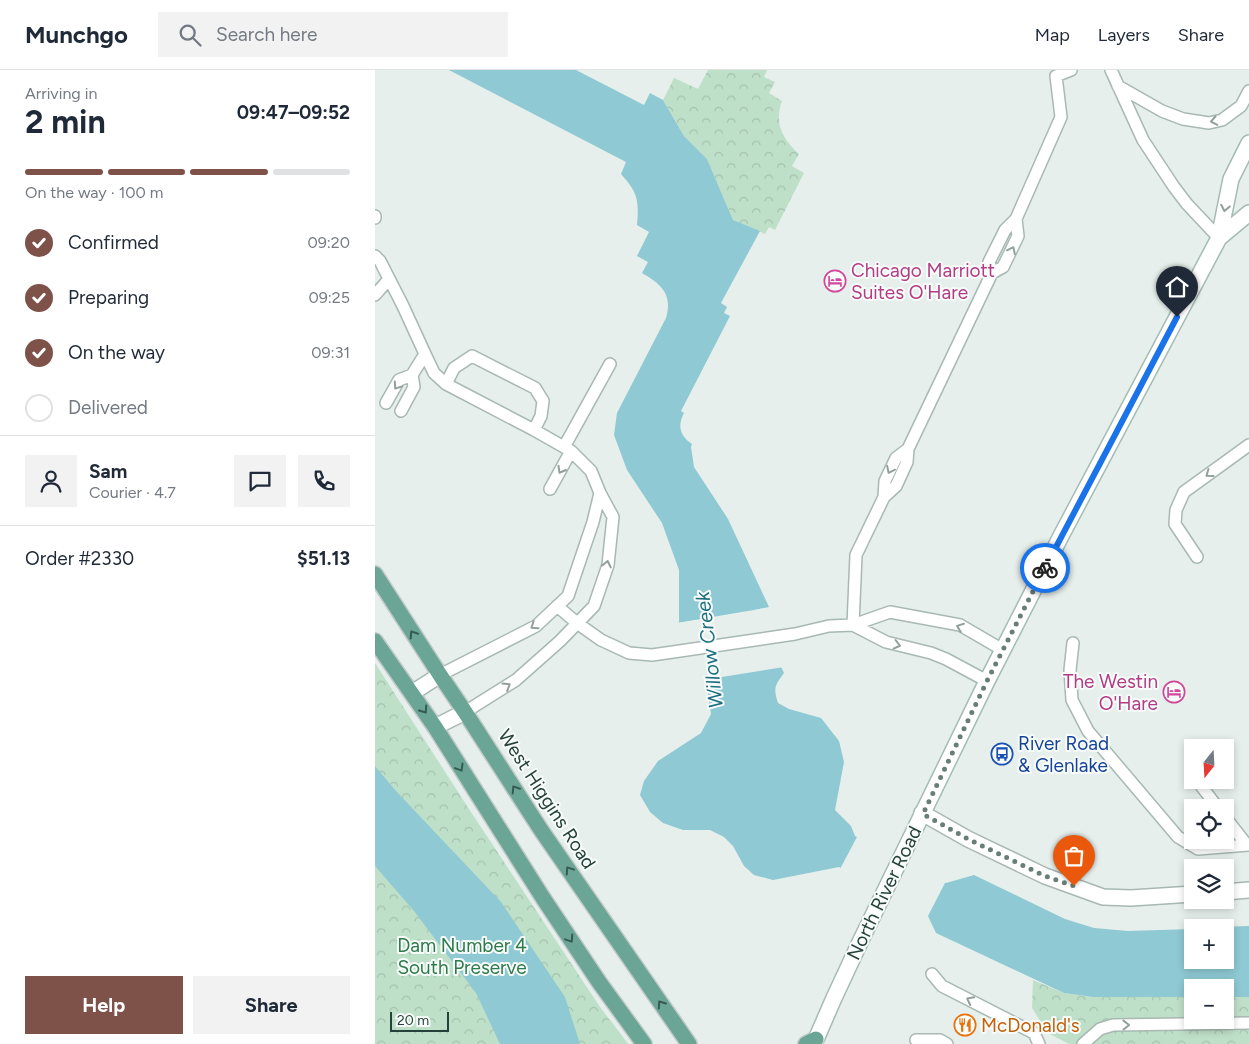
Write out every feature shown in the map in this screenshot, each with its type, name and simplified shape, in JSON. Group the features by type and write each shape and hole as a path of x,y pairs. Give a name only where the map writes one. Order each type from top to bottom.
{"main road":[{"name":"North River Road","path":"812,1042 987,681 1062,534 1219,238 1231,179 1249,143"},
{"name":"North River Road","path":"1219,238 1249,213"},
{"name":"West Higgins Road","path":"375,574 541,830 689,1044"},
{"path":"375,641 435,727 543,898 599,982 644,1044"},
{"path":"412,693 440,675"},
{"path":"435,727 465,712"},
{"path":"923,814 968,839 1045,876 1103,896 1131,898 1184,895"},
{"path":"1234,891 1249,890"}],"lane":[{"path":"853,625 856,555 884,498 896,486 907,462 908,449 992,272 989,262 1005,230 1016,219 1061,117 1056,76 1071,70"},
{"path":"1111,70 1143,140 1187,204 1219,238"},
{"path":"1118,85 1162,111 1183,119 1209,123 1222,120 1241,106 1249,91"},
{"path":"375,256 403,306 434,373 446,384 568,449 591,471 613,517 608,565 594,606 560,641 517,680 465,712"},
{"path":"375,294 389,279"},
{"path":"386,403 399,380 412,375 425,354"},
{"path":"446,384 454,368 473,356 535,388 543,401 541,416 533,430"},
{"path":"550,489 611,364"},
{"path":"401,411 414,387 412,375"},
{"path":"1197,557 1175,524 1176,510 1185,492 1249,446"},
{"path":"440,675 536,626 568,596 593,522 600,493"},
{"path":"557,606 601,640 629,653 652,655 795,634 829,626 853,625 891,612 960,625 1003,650"},
{"path":"853,625 886,642 931,653 946,659 987,681"},
{"path":"1073,643 1070,670 1072,700 1088,731 1177,837 1198,849 1248,845"},
{"path":"1204,789 1211,799"},
{"path":"1234,828 1248,845"},
{"path":"932,974 942,986 1034,1033 1039,1044"},
{"path":"1083,1044 1100,1029 1113,1025 1249,1023"},
{"path":"915,1040 940,1040 947,1044"}],"green space":[{"path":"708,70 767,70 764,77 775,82 769,93 782,101 779,116 781,130 788,142 799,154 792,166 804,173 775,230 769,227 765,234 733,220 707,159 684,136 663,100 674,78 698,89"},
{"name":"Dam Number 4 South Preserve","path":"375,663 600,1007 628,1044 375,1044"},
{"path":"1033,980 1064,993 1093,997 1184,997 1184,1029 1234,1029 1234,997 1249,997 1249,1044 1069,1044 1048,1033 1032,1008"},
{"path":"610,1020 628,1044 614,1043 607,1040 602,1033 601,1027 603,1023"}],"water":[{"name":"Willow Creek","path":"449,70 576,70 644,105 650,93 663,100 684,136 707,159 733,220 760,231 721,303 727,307 724,313 730,316 681,411 684,413 680,426 682,434 692,444 694,467 728,519 769,607 755,610 784,673 776,687 778,703 789,709 821,718 839,741 844,762 835,810 851,826 855,836 946,883 974,875 1065,919 1094,928 1128,931 1184,929 1184,969 1234,969 1234,926 1249,926 1249,997 1234,997 1234,979 1184,979 1184,997 1093,997 1064,993 936,933 928,914 839,867 773,880 754,875 744,866 733,846 724,837 710,830 683,830 663,823 650,812 640,795 644,781 658,761 701,733 711,714 697,620 679,623 679,570 662,523 627,470 614,435 617,413 666,318 668,310 668,302 664,291 655,281 642,273 648,262 637,256 649,232 637,225 638,209 636,197 631,186 621,174 626,162"},
{"path":"375,766 396,791 501,902 565,997 580,1044 500,1044 476,993 414,911 375,866"}],"pier":[{"path":"772,607 770,610 759,612 784,667 703,680 695,623 679,626 677,623"},
{"path":"858,835 946,881 928,916 840,869"}],"way so far":[{"path":"1045,568 987,681 923,814 968,839 1045,876 1074,886"}],"place":[{"name":"Chicago Marriott Suites O'Hare","path":"835,281"},
{"name":"The Westin O'Hare","path":"1174,692"},
{"name":"River Road & Glenlake","path":"1002,754"},
{"name":"McDonald's","path":"965,1025"}],"route":[{"path":"1045,568 1177,317"}]}
